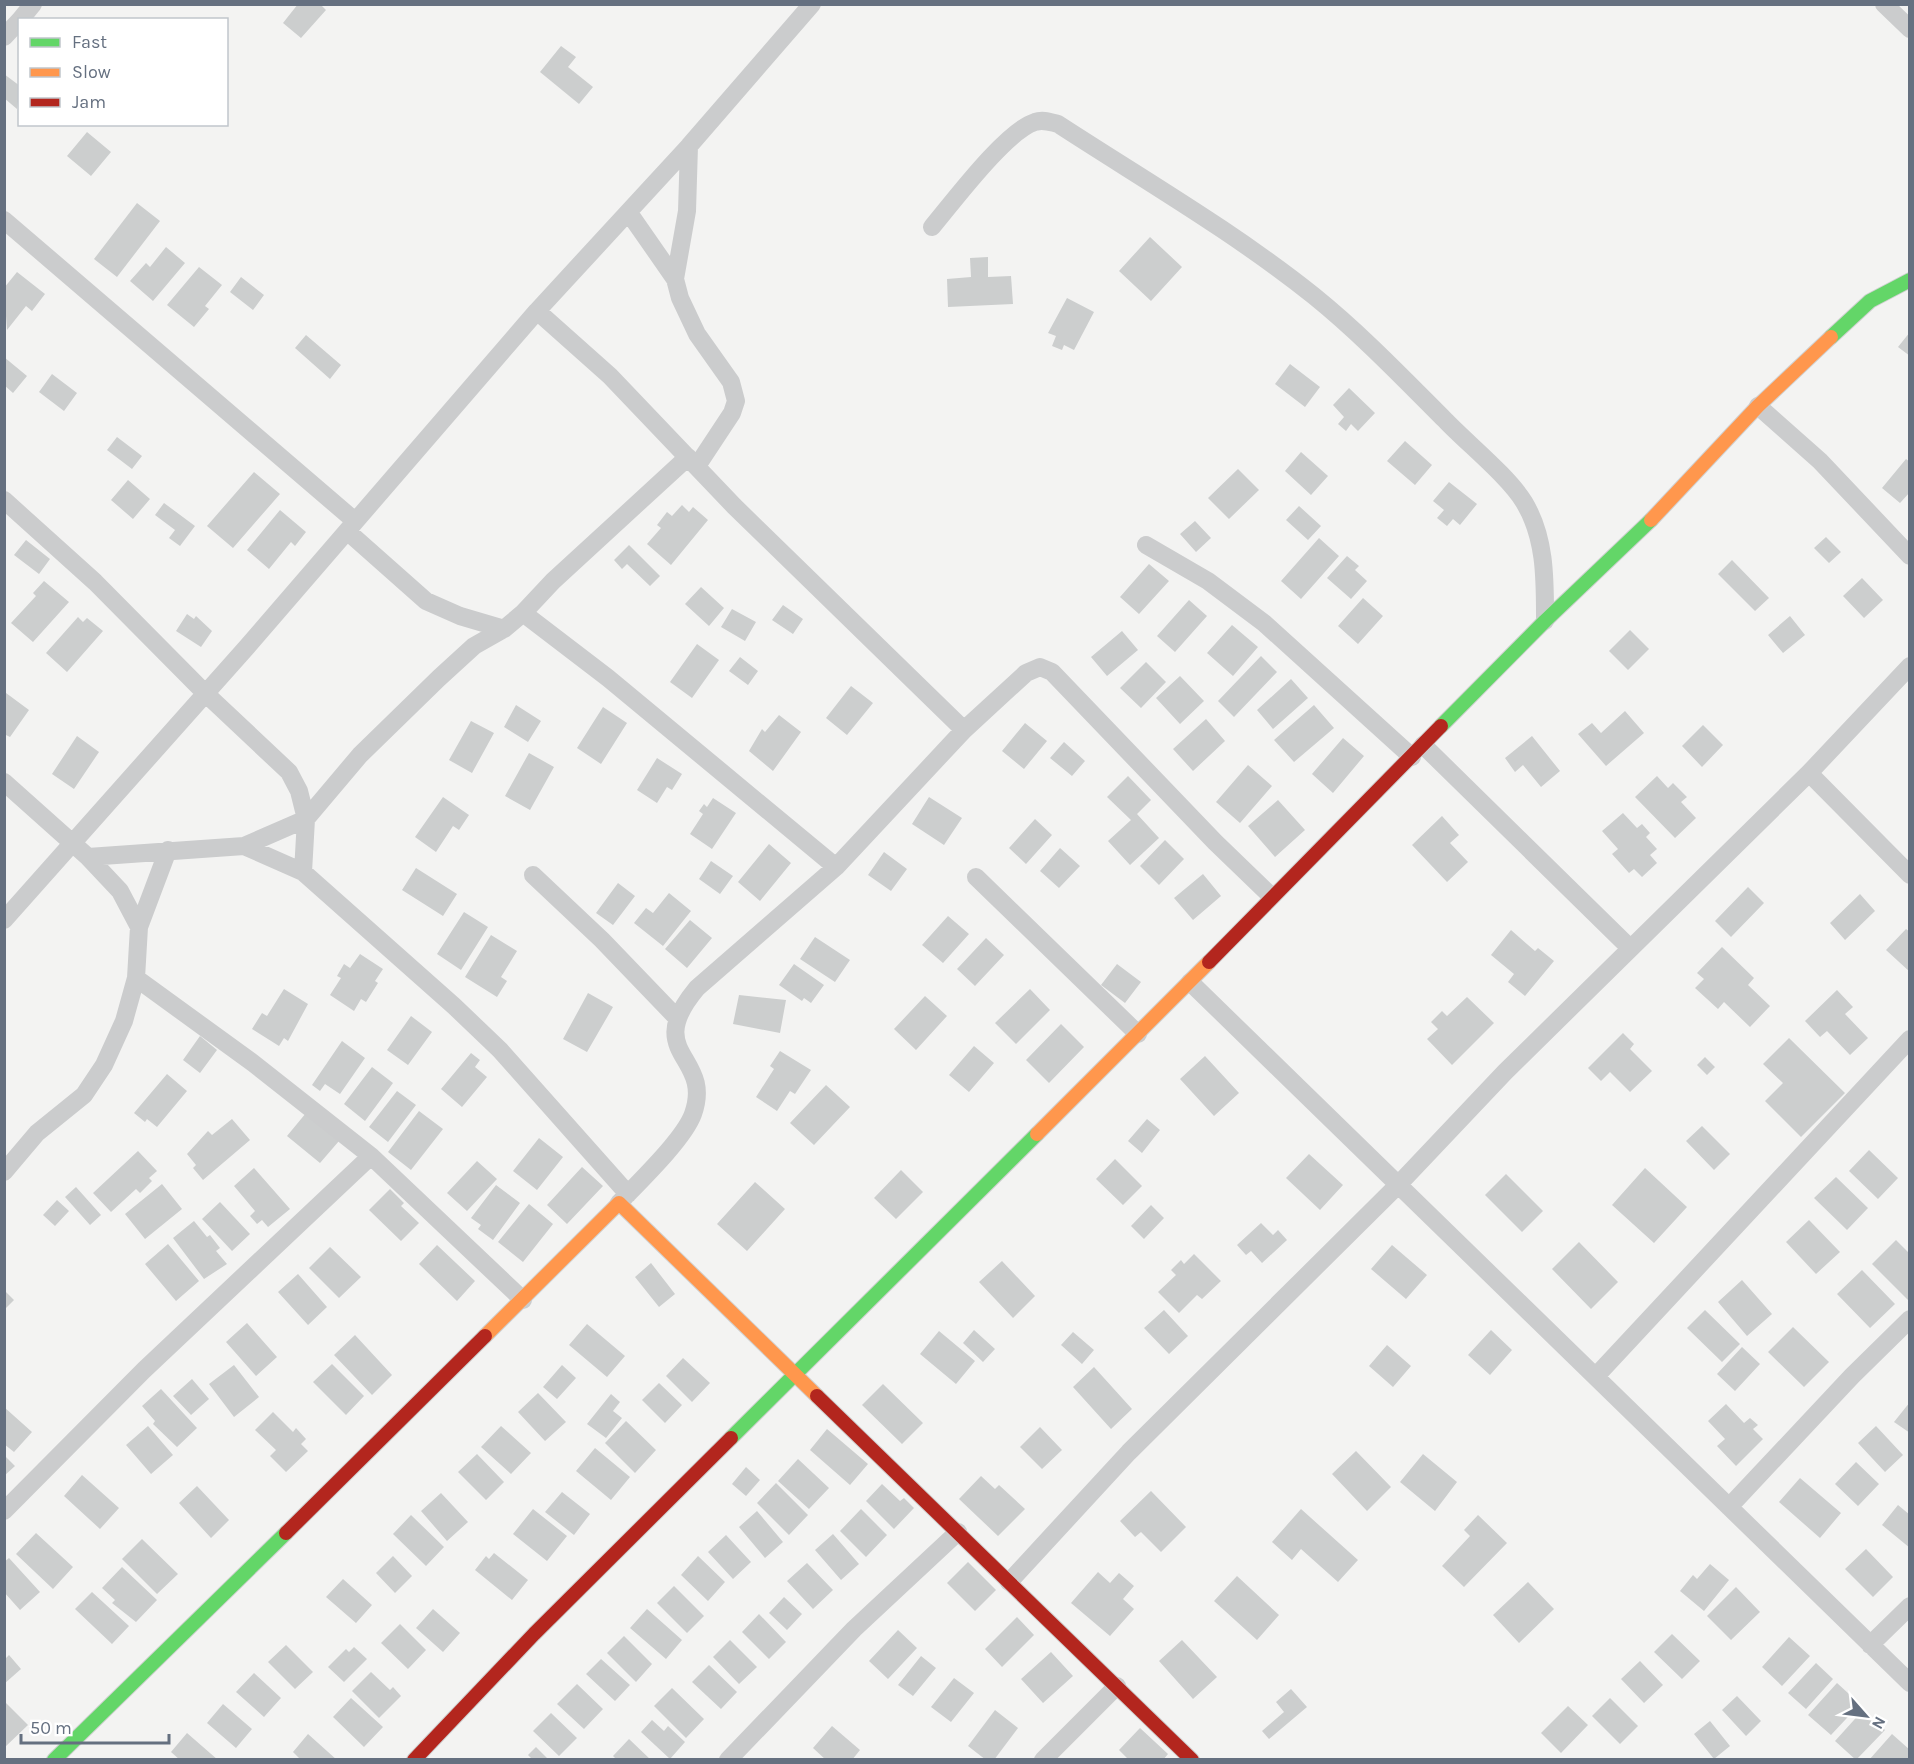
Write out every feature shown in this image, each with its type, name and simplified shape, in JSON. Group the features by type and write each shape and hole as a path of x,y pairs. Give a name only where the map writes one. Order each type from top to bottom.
{"street":[{"path":"22,18 33,4"},
{"path":"4,920 537,311 629,213 812,4"},
{"path":"1884,4 1910,29"},
{"path":"4,37 18,22"},
{"path":"932,227 1020,129 1036,122 1047,121 1058,124 1262,258 1315,297 1380,356 1501,476 1524,501 1534,522 1543,558 1545,621"},
{"path":"675,279 687,211 689,146"},
{"path":"88,857 244,846 306,819 360,755 439,678 474,646 504,629 523,613 553,581 692,461 732,413 736,401 731,382 697,334 680,298 675,279 629,213"},
{"path":"4,220 351,526 426,601 460,616 504,629"},
{"path":"414,1760 534,1634 1138,1034 1271,896 1545,621 1649,522 1758,406 1870,301 1910,280"},
{"path":"537,311 610,376 734,506 964,730"},
{"path":"1758,406 1820,461 1910,556"},
{"path":"4,500 95,582 205,693 289,772 299,791 306,819 303,872"},
{"path":"1146,545 1208,581 1264,623 1417,751 1630,948"},
{"path":"523,613 608,678 836,867"},
{"path":"1009,1582 1129,1452 1398,1185 1505,1072 1809,772 1910,666"},
{"path":"54,1760 523,1300 624,1198 679,1137 693,1115 697,1094 694,1074 675,1045 677,1018 697,988 836,867 964,730 1026,673 1041,667 1052,672 1215,842 1271,896"},
{"path":"1809,772 1910,875"},
{"path":"4,782 88,857 120,891 139,927"},
{"path":"244,846 303,872 500,1050 624,1198 797,1375 1192,1760"},
{"path":"4,1172 38,1133 84,1095 104,1065 124,1021 136,978 139,927 168,850"},
{"path":"533,875 602,940 677,1018"},
{"path":"976,877 1138,1034"},
{"path":"136,978 253,1063 371,1156 523,1300"},
{"path":"1190,981 1398,1185 1597,1375 1910,1683"},
{"path":"1597,1375 1910,1040"},
{"path":"4,1511 144,1370 371,1156"},
{"path":"1729,1507 1910,1318"},
{"path":"728,1760 854,1629 957,1532"},
{"path":"1870,1645 1910,1606"},
{"path":"1043,1760 1117,1686"}],"building":[{"path":"298,4 320,4 326,10 301,38 283,23"},
{"path":"561,46 576,57 568,67 593,87 579,104 540,72"},
{"path":"4,74 18,84 17,109 4,98"},
{"path":"87,132 111,152 91,176 67,156"},
{"path":"137,203 160,221 117,277 94,259"},
{"path":"1150,237 1182,267 1151,301 1119,271"},
{"path":"166,247 185,263 153,301 130,281 146,263 150,267"},
{"path":"988,257 988,277 1011,276 1013,304 948,307 947,279 971,277 970,258"},
{"path":"199,267 222,285 205,306 209,309 194,327 167,305"},
{"path":"17,272 45,294 32,311 26,306 7,330 4,288"},
{"path":"241,277 264,295 253,310 230,292"},
{"path":"1067,298 1094,312 1074,350 1064,345 1062,350 1052,346 1056,336 1048,333"},
{"path":"1910,332 1910,356 1898,347"},
{"path":"306,335 341,365 330,379 295,348"},
{"path":"4,357 27,376 13,393 4,385"},
{"path":"1290,364 1320,387 1305,407 1275,384"},
{"path":"52,374 77,393 64,411 39,392"},
{"path":"1349,388 1375,413 1358,431 1351,424 1346,431 1338,424 1344,417 1333,405"},
{"path":"117,437 142,456 132,469 107,450"},
{"path":"1405,441 1432,465 1415,485 1387,461"},
{"path":"1301,452 1328,476 1311,495 1285,471"},
{"path":"1906,459 1910,462 1910,492 1900,503 1882,488"},
{"path":"1238,469 1259,490 1229,519 1208,498"},
{"path":"254,472 280,494 233,548 207,526"},
{"path":"128,480 150,499 133,519 111,500"},
{"path":"1449,482 1477,504 1460,525 1453,519 1447,526 1437,518 1444,510 1433,501"},
{"path":"164,503 195,526 180,546 169,538 175,530 155,515"},
{"path":"682,505 689,512 693,507 708,520 671,565 647,544 661,528 657,525 667,512 672,516"},
{"path":"1299,506 1321,526 1308,540 1286,520"},
{"path":"280,510 306,532 295,546 291,542 269,569 247,550"},
{"path":"1195,521 1211,538 1196,552 1180,534"},
{"path":"1826,537 1841,552 1829,563 1814,548"},
{"path":"1319,538 1339,556 1301,599 1281,581"},
{"path":"26,540 50,559 39,574 14,555"},
{"path":"629,545 660,576 650,586 627,564 622,569 614,560"},
{"path":"1347,556 1359,566 1355,570 1367,581 1351,599 1327,578"},
{"path":"1732,560 1769,598 1755,611 1718,574"},
{"path":"1149,564 1169,581 1139,614 1120,597"},
{"path":"1862,578 1883,600 1864,618 1843,596"},
{"path":"44,581 69,602 33,642 11,623 36,596 33,593"},
{"path":"701,587 724,608 709,626 685,604"},
{"path":"1363,598 1383,616 1358,644 1338,626"},
{"path":"1189,600 1207,616 1175,652 1157,636"},
{"path":"783,605 803,619 793,634 772,620"},
{"path":"732,609 756,622 745,641 721,627"},
{"path":"187,614 194,619 196,616 212,631 201,647 176,631"},
{"path":"1790,616 1805,635 1783,653 1768,635"},
{"path":"78,617 83,622 87,618 103,631 67,672 46,653"},
{"path":"1232,625 1258,647 1233,676 1207,653"},
{"path":"1630,630 1649,649 1628,670 1609,651"},
{"path":"1122,631 1138,650 1107,676 1091,657"},
{"path":"697,644 719,660 692,698 670,682"},
{"path":"1261,656 1277,672 1234,717 1218,701"},
{"path":"740,657 758,671 748,685 729,671"},
{"path":"1146,662 1166,682 1141,708 1120,688"},
{"path":"1180,676 1204,701 1180,724 1156,698"},
{"path":"1291,679 1308,698 1273,729 1257,710"},
{"path":"851,686 873,703 847,735 826,718"},
{"path":"6,693 29,710 10,737 4,734"},
{"path":"516,705 541,721 528,742 504,727"},
{"path":"1314,705 1334,728 1294,762 1274,740"},
{"path":"603,707 627,723 601,764 577,748"},
{"path":"1625,711 1644,733 1606,766 1578,734 1592,723 1601,733"},
{"path":"779,715 801,732 773,771 749,751 762,729 765,732"},
{"path":"1206,719 1225,741 1193,771 1173,749"},
{"path":"471,721 494,733 472,773 449,760"},
{"path":"1025,723 1047,741 1024,769 1002,751"},
{"path":"1703,725 1723,745 1702,767 1682,746"},
{"path":"77,736 99,752 74,789 52,774"},
{"path":"1532,736 1560,771 1541,787 1523,765 1515,772 1505,758"},
{"path":"1343,738 1364,756 1333,793 1312,774"},
{"path":"1064,742 1085,761 1072,776 1050,758"},
{"path":"529,753 554,767 530,810 505,796"},
{"path":"657,758 682,774 672,790 667,787 657,803 637,790"},
{"path":"1248,765 1272,786 1240,823 1216,802"},
{"path":"1128,776 1151,800 1137,814 1159,838 1130,865 1108,841 1131,820 1107,797"},
{"path":"1657,776 1668,788 1673,783 1687,797 1681,802 1696,818 1675,838 1635,797"},
{"path":"443,797 469,815 459,830 453,826 436,852 415,837"},
{"path":"929,797 962,818 944,845 912,824"},
{"path":"713,798 736,813 712,849 690,834 703,814 699,811 704,804 707,807"},
{"path":"1278,800 1305,830 1275,857 1248,826"},
{"path":"1623,813 1637,828 1642,824 1650,833 1646,837 1657,849 1650,855 1657,863 1642,877 1634,869 1629,873 1612,854 1618,849 1602,831"},
{"path":"1442,816 1459,835 1450,843 1468,862 1447,882 1412,845"},
{"path":"1035,819 1052,835 1026,864 1009,848"},
{"path":"1165,840 1184,859 1159,885 1140,866"},
{"path":"769,844 791,863 760,901 738,882"},
{"path":"1060,848 1080,866 1059,888 1040,871"},
{"path":"884,852 907,869 891,891 868,875"},
{"path":"711,861 733,876 720,894 699,879"},
{"path":"416,868 457,894 443,916 402,890"},
{"path":"1203,874 1221,896 1193,920 1174,898"},
{"path":"618,883 635,896 613,925 596,913"},
{"path":"1748,887 1764,903 1731,937 1715,921"},
{"path":"669,893 691,911 663,946 634,923 646,908 653,913"},
{"path":"1860,894 1875,911 1845,940 1830,923"},
{"path":"464,912 488,927 461,970 437,954"},
{"path":"948,916 969,934 943,963 922,945"},
{"path":"690,920 712,938 687,968 665,949"},
{"path":"1906,929 1910,932 1910,972 1886,950"},
{"path":"1511,930 1535,951 1538,948 1554,961 1525,996 1508,982 1514,974 1491,955"},
{"path":"491,935 517,951 501,977 507,981 497,997 465,977"},
{"path":"815,937 850,960 835,982 800,959"},
{"path":"986,938 1004,955 975,986 957,969"},
{"path":"1722,947 1754,978 1748,985 1770,1006 1750,1027 1724,1002 1718,1009 1695,988 1704,979 1697,973"},
{"path":"360,954 383,969 375,981 378,983 366,1002 361,999 354,1011 330,995 341,978 337,976 344,964 350,968"},
{"path":"794,964 824,985 811,1003 804,998 802,1001 779,985"},
{"path":"1117,964 1141,982 1125,1003 1101,985"},
{"path":"284,989 308,1004 288,1041 284,1038 279,1046 252,1029 262,1013 267,1016"},
{"path":"1030,989 1050,1010 1016,1044 995,1023"},
{"path":"1837,990 1853,1007 1845,1014 1868,1038 1850,1055 1827,1031 1820,1037 1805,1021"},
{"path":"588,993 613,1007 587,1052 563,1039"},
{"path":"739,995 786,1000 780,1033 733,1024"},
{"path":"925,996 947,1016 916,1050 894,1029"},
{"path":"1467,997 1494,1023 1452,1065 1427,1039 1438,1029 1431,1022 1442,1011 1447,1016"},
{"path":"411,1016 432,1032 408,1065 387,1050"},
{"path":"1061,1024 1084,1047 1049,1083 1026,1060"},
{"path":"1623,1033 1634,1044 1630,1049 1652,1071 1630,1092 1610,1072 1601,1081 1588,1068"},
{"path":"200,1036 217,1050 200,1073 183,1060"},
{"path":"1789,1038 1845,1093 1801,1137 1765,1101 1783,1083 1763,1064"},
{"path":"342,1041 365,1058 340,1094 325,1084 320,1091 312,1085"},
{"path":"974,1046 994,1063 969,1092 949,1075"},
{"path":"780,1051 811,1070 795,1094 790,1091 777,1111 756,1097 774,1069 770,1066"},
{"path":"471,1053 480,1060 475,1067 487,1077 462,1107 441,1089"},
{"path":"1205,1056 1239,1093 1214,1116 1180,1079"},
{"path":"1705,1057 1715,1067 1707,1075 1697,1065"},
{"path":"372,1067 393,1083 365,1121 344,1104"},
{"path":"167,1074 187,1091 157,1127 147,1119 145,1122 134,1113"},
{"path":"826,1085 850,1107 814,1145 790,1123"},
{"path":"397,1091 416,1105 388,1142 369,1127"},
{"path":"419,1111 443,1129 411,1170 388,1152"},
{"path":"306,1113 339,1141 320,1163 287,1136"},
{"path":"232,1119 250,1140 203,1180 193,1168 196,1165 187,1154 208,1131 212,1135"},
{"path":"1147,1119 1160,1130 1142,1153 1128,1141"},
{"path":"1702,1126 1730,1154 1714,1170 1686,1141"},
{"path":"539,1138 563,1157 537,1190 513,1171"},
{"path":"1869,1150 1898,1178 1878,1199 1849,1171"},
{"path":"138,1151 157,1171 149,1178 152,1181 140,1193 136,1189 111,1212 93,1193"},
{"path":"1309,1154 1343,1185 1320,1210 1286,1178"},
{"path":"1115,1159 1142,1186 1123,1205 1096,1179"},
{"path":"477,1161 497,1179 467,1211 447,1193"},
{"path":"582,1167 603,1186 567,1224 547,1205"},
{"path":"254,1168 290,1209 268,1227 262,1220 257,1224 250,1216 255,1211 234,1186"},
{"path":"1645,1168 1687,1207 1654,1243 1612,1205"},
{"path":"901,1170 923,1192 896,1219 874,1198"},
{"path":"1506,1174 1543,1211 1522,1232 1485,1195"},
{"path":"1836,1177 1868,1208 1847,1230 1814,1198"},
{"path":"755,1182 785,1209 747,1251 717,1224"},
{"path":"162,1184 182,1209 145,1239 125,1214"},
{"path":"496,1185 520,1203 493,1240 478,1229 481,1225 471,1218"},
{"path":"76,1187 101,1215 90,1225 65,1197"},
{"path":"390,1189 404,1203 401,1206 419,1223 401,1241 369,1210"},
{"path":"57,1200 69,1211 55,1226 43,1215"},
{"path":"220,1202 250,1234 232,1251 202,1219"},
{"path":"529,1204 553,1224 523,1262 498,1242"},
{"path":"1151,1205 1164,1218 1144,1239 1131,1226"},
{"path":"1809,1220 1840,1252 1816,1274 1786,1242"},
{"path":"194,1221 207,1237 210,1235 220,1248 216,1251 227,1264 204,1279 173,1238"},
{"path":"1261,1223 1273,1235 1278,1230 1287,1240 1262,1263 1251,1251 1246,1255 1237,1245"},
{"path":"1896,1240 1910,1254 1910,1302 1872,1264"},
{"path":"1579,1242 1618,1282 1591,1309 1552,1269"},
{"path":"168,1244 199,1281 176,1301 145,1264"},
{"path":"437,1245 475,1281 457,1301 419,1264"},
{"path":"1392,1245 1427,1275 1406,1299 1371,1269"},
{"path":"330,1247 361,1277 339,1298 309,1268"},
{"path":"1194,1254 1221,1281 1202,1299 1197,1295 1179,1313 1158,1292 1176,1275 1171,1270 1181,1260 1184,1264"},
{"path":"1002,1261 1035,1296 1013,1318 979,1282"},
{"path":"651,1263 675,1294 659,1307 635,1277"},
{"path":"1862,1270 1895,1304 1870,1328 1837,1294"},
{"path":"298,1274 327,1307 308,1325 278,1292"},
{"path":"1742,1280 1772,1314 1747,1336 1718,1302"},
{"path":"4,1290 14,1300 4,1310"},
{"path":"1164,1310 1188,1336 1169,1354 1144,1328"},
{"path":"1705,1310 1740,1344 1722,1362 1687,1328"},
{"path":"247,1323 277,1357 256,1376 226,1342"},
{"path":"587,1324 625,1356 607,1377 569,1345"},
{"path":"1793,1327 1829,1362 1804,1387 1768,1352"},
{"path":"974,1330 995,1349 983,1362 963,1343"},
{"path":"1491,1330 1512,1350 1490,1375 1468,1355"},
{"path":"939,1331 975,1361 956,1384 920,1354"},
{"path":"1073,1332 1094,1350 1082,1364 1061,1345"},
{"path":"355,1335 392,1375 372,1395 334,1355"},
{"path":"1387,1345 1411,1366 1393,1387 1369,1366"},
{"path":"1742,1347 1760,1364 1735,1391 1717,1374"},
{"path":"683,1358 710,1383 692,1402 666,1376"},
{"path":"332,1364 364,1396 346,1415 313,1382"},
{"path":"234,1365 259,1397 234,1417 209,1384"},
{"path":"562,1365 576,1378 557,1399 543,1387"},
{"path":"1094,1367 1132,1409 1111,1429 1073,1387"},
{"path":"192,1379 209,1399 191,1415 173,1396"},
{"path":"659,1383 682,1405 665,1423 642,1400"},
{"path":"883,1384 923,1423 902,1444 862,1405"},
{"path":"161,1389 197,1428 177,1447 153,1424 155,1421 142,1406"},
{"path":"538,1393 566,1422 545,1441 518,1412"},
{"path":"611,1394 620,1402 613,1411 622,1418 606,1438 587,1424"},
{"path":"1910,1402 1910,1433 1894,1422"},
{"path":"1726,1404 1744,1423 1750,1418 1758,1425 1753,1429 1763,1439 1736,1466 1717,1446 1725,1439 1708,1421"},
{"path":"4,1407 32,1432 14,1452 4,1444"},
{"path":"273,1412 293,1432 296,1428 306,1439 301,1444 308,1451 286,1472 270,1456 276,1450 255,1430"},
{"path":"626,1421 656,1450 635,1473 605,1443"},
{"path":"148,1426 173,1455 151,1474 126,1445"},
{"path":"501,1426 531,1453 511,1474 481,1447"},
{"path":"1876,1426 1903,1455 1885,1472 1858,1443"},
{"path":"1040,1427 1062,1450 1042,1469 1020,1447"},
{"path":"827,1429 868,1464 850,1485 810,1450"},
{"path":"595,1448 630,1477 611,1500 576,1471"},
{"path":"1356,1451 1391,1487 1367,1511 1332,1474"},
{"path":"477,1454 504,1482 486,1500 458,1472"},
{"path":"1423,1454 1457,1482 1435,1511 1400,1482"},
{"path":"4,1455 15,1466 4,1476"},
{"path":"798,1459 829,1488 809,1509 778,1481"},
{"path":"1856,1462 1879,1484 1858,1506 1835,1484"},
{"path":"746,1467 760,1480 746,1496 732,1484"},
{"path":"82,1475 119,1508 100,1529 64,1496"},
{"path":"981,1476 995,1489 999,1485 1025,1509 998,1536 959,1499"},
{"path":"1800,1478 1841,1513 1820,1538 1779,1502"},
{"path":"776,1483 808,1515 789,1535 757,1503"},
{"path":"882,1484 900,1501 904,1498 914,1508 894,1529 866,1501"},
{"path":"197,1486 229,1520 211,1538 179,1503"},
{"path":"1151,1491 1186,1527 1161,1552 1141,1532 1135,1537 1120,1521"},
{"path":"562,1492 590,1514 574,1535 545,1512"},
{"path":"441,1493 468,1522 447,1541 421,1511"},
{"path":"1898,1505 1910,1515 1910,1548 1882,1525"},
{"path":"533,1509 567,1536 547,1561 513,1534"},
{"path":"861,1509 887,1535 866,1557 840,1531"},
{"path":"1301,1509 1358,1560 1338,1582 1301,1549 1292,1560 1272,1542"},
{"path":"757,1511 783,1542 765,1558 739,1527"},
{"path":"411,1515 444,1547 426,1566 393,1534"},
{"path":"1478,1515 1507,1543 1464,1587 1442,1566 1470,1536 1464,1530"},
{"path":"36,1533 73,1567 53,1589 16,1554"},
{"path":"833,1534 859,1564 841,1580 815,1550"},
{"path":"726,1535 751,1562 733,1579 708,1552"},
{"path":"142,1539 178,1574 157,1594 122,1559"},
{"path":"1866,1549 1893,1577 1873,1597 1845,1569"},
{"path":"494,1553 528,1580 512,1600 475,1570 486,1556 489,1559"},
{"path":"393,1556 412,1576 395,1593 376,1573"},
{"path":"698,1556 725,1582 708,1601 681,1575"},
{"path":"9,1558 40,1592 20,1610 4,1592 4,1562"},
{"path":"968,1562 996,1590 975,1611 947,1583"},
{"path":"807,1563 833,1590 813,1609 787,1581"},
{"path":"1710,1564 1729,1580 1704,1611 1680,1591 1693,1575 1697,1579"},
{"path":"122,1567 157,1600 136,1622 112,1603 115,1600 102,1588"},
{"path":"1098,1572 1110,1583 1119,1573 1134,1586 1123,1599 1134,1609 1110,1636 1071,1603"},
{"path":"1237,1576 1279,1615 1257,1640 1214,1601"},
{"path":"343,1579 372,1605 356,1623 326,1597"},
{"path":"1528,1582 1554,1609 1519,1643 1493,1615"},
{"path":"674,1586 704,1616 687,1633 657,1603"},
{"path":"1736,1587 1760,1612 1731,1640 1707,1616"},
{"path":"92,1592 129,1626 112,1644 75,1609"},
{"path":"784,1597 802,1614 787,1630 769,1613"},
{"path":"433,1609 460,1633 443,1652 416,1628"},
{"path":"647,1609 682,1640 666,1659 630,1628"},
{"path":"759,1614 786,1642 769,1659 742,1632"},
{"path":"1017,1617 1034,1635 1002,1667 985,1649"},
{"path":"400,1624 426,1650 408,1669 381,1643"},
{"path":"898,1630 917,1648 888,1679 869,1661"},
{"path":"1672,1634 1700,1661 1682,1679 1654,1652"},
{"path":"624,1636 652,1664 636,1682 607,1653"},
{"path":"1789,1637 1810,1656 1782,1686 1762,1667"},
{"path":"730,1640 757,1667 739,1684 713,1657"},
{"path":"1182,1640 1217,1677 1193,1699 1159,1661"},
{"path":"286,1645 313,1672 295,1689 268,1662"},
{"path":"354,1647 367,1659 344,1682 328,1667 346,1649 349,1652"},
{"path":"1051,1652 1073,1676 1043,1703 1021,1679"},
{"path":"9,1655 21,1669 4,1684 4,1660"},
{"path":"921,1656 936,1668 913,1696 898,1685"},
{"path":"601,1659 630,1685 615,1701 586,1674"},
{"path":"1640,1661 1663,1685 1644,1703 1621,1679"},
{"path":"1816,1663 1833,1679 1806,1709 1788,1693"},
{"path":"709,1665 737,1692 721,1709 692,1682"},
{"path":"371,1672 390,1690 393,1687 401,1696 379,1718 352,1691"},
{"path":"254,1673 281,1698 264,1717 236,1692"},
{"path":"954,1678 974,1693 951,1722 931,1707"},
{"path":"1837,1683 1860,1704 1831,1735 1808,1715"},
{"path":"577,1684 603,1709 584,1729 557,1704"},
{"path":"672,1688 704,1719 686,1738 654,1706"},
{"path":"1291,1689 1307,1707 1269,1739 1262,1731 1284,1712 1276,1702"},
{"path":"1737,1696 1761,1721 1746,1736 1722,1710"},
{"path":"351,1698 383,1727 364,1747 333,1717"},
{"path":"1610,1698 1638,1726 1620,1744 1592,1716"},
{"path":"4,1701 28,1725 4,1748"},
{"path":"223,1704 252,1729 236,1748 207,1723"},
{"path":"1568,1706 1588,1725 1561,1753 1541,1733"},
{"path":"995,1710 1018,1728 994,1760 986,1760 968,1746"},
{"path":"1863,1710 1885,1730 1856,1760 1835,1741"},
{"path":"551,1713 577,1738 559,1756 533,1731"},
{"path":"652,1720 664,1731 668,1726 685,1742 670,1759 641,1732"},
{"path":"1710,1721 1730,1746 1714,1759 1694,1734"},
{"path":"832,1726 860,1750 852,1760 826,1760 813,1748"},
{"path":"1140,1728 1168,1754 1163,1760 1129,1760 1119,1750"},
{"path":"187,1733 218,1760 180,1760 171,1752"},
{"path":"308,1734 337,1760 301,1760 293,1752"},
{"path":"1892,1734 1910,1750 1910,1758 1869,1760"},
{"path":"629,1739 651,1760 617,1760 613,1756"},
{"path":"536,1747 549,1760 533,1760 528,1755"}],"traffic: fast":[{"path":"1831,337 1870,301 1910,280"},
{"path":"1441,726 1545,621 1651,520"},
{"path":"731,1438 1037,1134"},
{"path":"54,1760 286,1533"}],"traffic: slow":[{"path":"1651,520 1758,406 1831,337"},
{"path":"1037,1134 1209,962"},
{"path":"485,1336 619,1203 817,1396"}],"traffic: jam":[{"path":"1209,962 1441,726"},
{"path":"286,1533 485,1336"},
{"path":"817,1396 1192,1760"},
{"path":"414,1760 534,1634 731,1438"}]}
